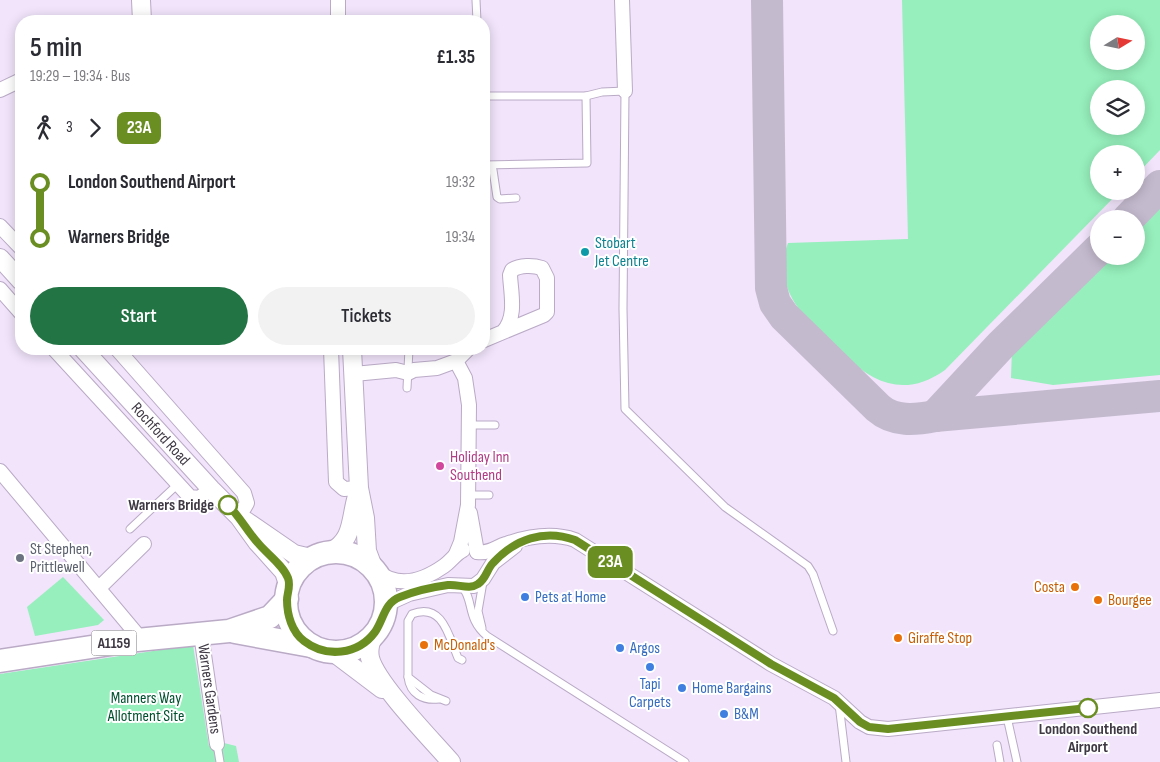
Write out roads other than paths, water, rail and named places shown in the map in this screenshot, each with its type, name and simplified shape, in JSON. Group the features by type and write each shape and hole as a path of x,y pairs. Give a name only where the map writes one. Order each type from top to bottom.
{"main road":[{"path":"320,555 352,554 375,570"},
{"name":"A1159","path":"0,661 137,640 229,631 270,617 288,593 297,571 320,555"},
{"name":"A1159","path":"229,631 323,649 345,651 358,647 375,632 384,611 386,595 375,570"},
{"path":"288,593 290,621 297,634 323,649"}],"street":[{"path":"141,0 142,15"},
{"path":"338,0 338,15"},
{"path":"622,0 624,91"},
{"path":"2,85 15,82"},
{"path":"0,226 15,242"},
{"path":"0,258 15,274"},
{"path":"490,337 544,316 547,312 546,278 542,268 524,266 512,270 510,275 511,322 503,332"},
{"path":"0,289 15,306"},
{"path":"60,355 193,498 199,498 211,489"},
{"name":"Rochford Road","path":"88,355 211,489 240,517 294,554 320,555"},
{"path":"122,355 244,493 247,503 240,517"},
{"path":"331,355 336,482 344,489 359,488"},
{"path":"354,355 360,374 359,488 365,518 366,546 375,570 392,581 411,581 439,569 454,556 465,550 477,552 490,551 506,544 551,535 575,540 771,664 839,701 860,722 880,728 1007,717 1160,700"},
{"path":"360,374 396,370 408,373 414,370 437,368 451,363 461,355"},
{"path":"451,363 468,390 468,500 461,542 449,566 451,575 461,586"},
{"path":"1,474 99,588 135,632 137,640"},
{"path":"320,555 341,546 348,537 359,488"},
{"path":"468,500 473,526 474,546 486,564 485,577"},
{"name":"Rochford Road","path":"240,517 257,542 284,572 288,593"},
{"path":"473,526 478,535 487,542 506,544"},
{"path":"384,611 389,603 401,596 448,585 474,586 485,577 493,563 526,539"},
{"path":"99,588 144,544"},
{"path":"375,632 369,648 371,659 402,705 451,762"},
{"name":"Warners Gardens","path":"201,634 217,744"},
{"path":"323,649 356,668 402,705"}],"lane":[{"path":"476,0 477,15"},
{"path":"490,96 586,96 602,92 624,91 623,309 625,409 725,507 808,566 833,631"},
{"path":"490,165 587,163 586,96"},
{"path":"490,168 493,170 497,196 500,198 516,198"},
{"path":"407,388 409,355"},
{"path":"469,425 495,425"},
{"path":"130,529 178,484"},
{"path":"468,500 489,494"},
{"path":"485,577 478,611 482,629 487,636"},
{"path":"461,586 466,592 475,622 487,636 686,762"},
{"path":"444,700 431,695 411,682 408,676 408,621 412,614 420,611 437,615 444,623 458,658 462,660"},
{"path":"839,701 846,762"},
{"path":"1007,717 1017,762"},
{"path":"217,744 220,762"},
{"path":"998,744 1000,762"}],"place":[{"name":"Stobart Jet Centre","path":"585,252"},
{"name":"Holiday Inn Southend","path":"440,466"},
{"name":"Warners Bridge","path":"228,505"},
{"name":"St Stephen, Prittlewell","path":"20,558"},
{"name":"Costa","path":"1075,587"},
{"name":"Pets at Home","path":"525,597"},
{"name":"Bourgee","path":"1098,600"},
{"name":"Giraffe Stop","path":"898,638"},
{"name":"McDonald's","path":"424,645"},
{"name":"Argos","path":"620,648"},
{"name":"Tapi Carpets","path":"650,667"},
{"name":"Home Bargains","path":"682,688"},
{"name":"London Southend Airport","path":"1088,708"},
{"name":"B&M","path":"724,714"}],"park label":[{"name":"Manners Way Allotment Site","path":"146,707"}]}
